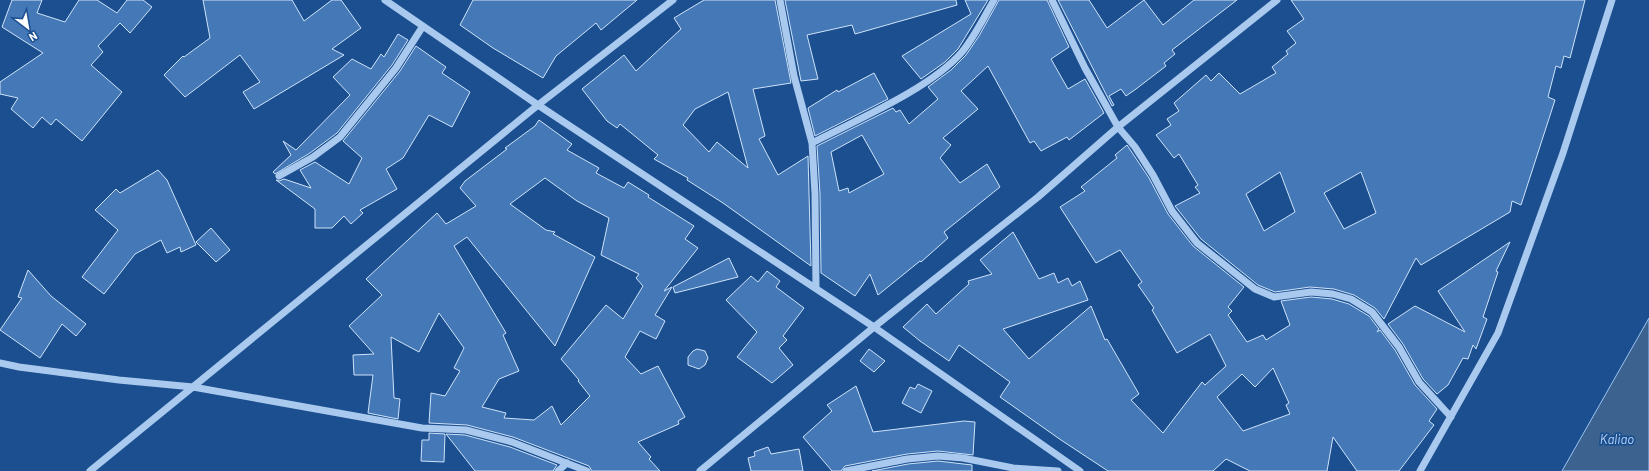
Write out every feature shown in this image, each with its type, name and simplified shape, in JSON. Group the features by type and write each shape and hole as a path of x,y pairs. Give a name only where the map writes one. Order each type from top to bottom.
{"street":[{"path":"385,0 538,105 874,327 1080,471"},
{"path":"90,471 538,105 673,0"},
{"path":"780,0 794,76 812,143 815,194 816,288"},
{"path":"812,143 888,104 927,81 945,67 961,53 972,38 994,0"},
{"path":"1052,0 1084,68 1118,127 1135,147 1154,175 1172,212 1197,243 1254,290 1274,297 1311,292 1333,294 1351,299 1372,312 1399,347 1419,382 1451,417"},
{"path":"700,471 874,327 1038,197 1118,127 1277,0"},
{"path":"1420,471 1498,333 1563,153 1612,0"},
{"path":"279,176 313,157 340,137 396,68 423,26"},
{"path":"0,362 19,367 119,380 193,387 422,428 466,430 512,442 587,471"},
{"path":"846,471 907,459 938,456 963,458 1014,468 1058,471"},
{"path":"558,471 567,463"}],"water":[{"name":"Kaliao","path":"1649,318 1649,471 1562,471"}],"building":[{"path":"12,0 42,0 37,13 65,22 79,0 97,0 117,13 127,0 143,0 152,7 130,33 120,23 98,46 103,52 91,65 122,92 82,141 56,119 51,125 42,117 33,128 11,109 18,98 0,94 0,82 43,53 2,27"},
{"path":"203,0 292,0 304,21 332,0 341,0 361,28 332,49 344,55 254,109 243,92 260,82 240,55 185,97 164,75 183,56 184,57 210,38"},
{"path":"473,0 637,0 601,30 596,23 556,56 543,78 493,48 460,25"},
{"path":"704,0 775,0 791,83 753,89 765,136 759,139 778,175 808,156 811,266 723,203 687,180 688,178 654,159 658,155 620,124 617,128 607,121 582,89 624,55 636,71 681,29 674,18","holes":["728,92 748,168 717,142 709,152 683,125 695,109"]},
{"path":"785,0 956,0 957,5 855,34 852,25 807,35 818,79 801,81"},
{"path":"965,0 988,0 958,49 945,62 921,79 902,56 971,14"},
{"path":"999,0 1047,0 1069,47 1051,59 1068,89 1085,79 1104,113 1069,140 1067,137 1041,151 1034,141 1030,143 988,66 961,91 978,109 943,138 951,145 940,158 960,183 987,164 1000,187 944,232 948,238 921,262 920,261 878,295 870,274 855,296 821,273 820,194 817,146 893,108 896,112 900,110 909,124 938,99 928,87 951,70 966,55 979,36","holes":["862,135 884,174 849,193 848,188 839,191 831,152"]},
{"path":"1058,0 1089,0 1107,28 1144,0 1163,25 1194,0 1237,0 1172,50 1175,54 1164,63 1166,66 1136,89 1126,96 1121,89 1109,96 1114,105 1112,106"},
{"path":"1291,0 1585,0 1570,58 1564,56 1561,68 1556,66 1548,97 1555,100 1521,205 1512,201 1510,212 1421,265 1416,258 1384,319 1375,308 1354,295 1334,289 1310,287 1275,292 1258,285 1201,239 1175,206 1200,193 1195,187 1198,185 1179,154 1174,158 1156,135 1171,125 1167,119 1179,111 1174,103 1206,75 1211,81 1219,73 1240,94 1276,73 1272,67 1288,54 1286,51 1296,43 1287,31 1304,19","holes":["1280,172 1295,212 1264,231 1246,194","1361,172 1376,213 1344,229 1324,193"]},
{"path":"398,34 408,40 392,65 337,133 310,153 275,174 273,172 291,155 283,141 296,150 350,95 333,77 352,59 371,69 381,54 384,57"},
{"path":"416,46 446,67 442,73 470,92 452,127 429,115 403,158 386,169 397,189 360,210 363,213 351,224 344,216 332,228 315,228 315,209 276,180 279,181 284,179 311,188 300,170 315,162 349,184 362,158 343,141 400,71"},
{"path":"874,73 888,99 815,136 808,108 837,90 838,92"},
{"path":"539,120 572,144 567,150 599,168 596,173 624,188 628,182 649,195 648,197 694,226 685,239 698,248 664,291 672,287 655,315 665,321 656,339 640,331 625,357 641,374 658,366 685,417 678,421 679,424 638,442 651,457 649,459 660,471 592,471 589,466 513,437 467,425 429,423 431,393 445,396 460,371 454,368 464,348 439,313 419,352 391,337 394,398 400,399 398,419 368,413 373,375 354,375 353,355 374,354 349,326 382,295 366,279 437,213 446,224 476,206 460,188 465,181 507,149 505,148 535,126","holes":["545,178 577,201 609,218 601,255 639,274 636,278 643,286 623,319 606,305 561,359 579,380 578,381 590,396 561,425 552,406 534,420 504,418 506,413 482,407 499,379 519,371 503,335 506,333 454,246 467,237 555,346 595,257 553,234 555,232 546,230 510,204"]},
{"path":"1127,145 1149,178 1168,214 1193,246 1244,287 1228,307 1232,311 1228,315 1247,342 1263,335 1266,340 1290,325 1281,301 1311,297 1332,299 1349,304 1369,316 1379,329 1377,332 1380,330 1395,350 1415,385 1437,409 1429,421 1434,425 1399,471 1357,471 1333,437 1327,471 1250,471 1226,459 1213,471 1108,471 1000,397 1010,382 959,345 949,361 903,327 927,304 936,314 969,284 968,281 992,274 980,260 1013,232 1039,279 1054,273 1058,283 1068,278 1072,286 1080,281 1088,300 1003,329 1029,359 1091,306 1105,340 1107,339 1139,394 1131,400 1163,433 1202,382 1205,385 1226,366 1210,334 1177,353 1152,310 1154,308 1138,285 1142,282 1120,250 1096,263 1060,207 1085,191 1081,187 1117,158 1115,155","holes":["1273,368 1289,403 1286,405 1290,414 1243,431 1217,397 1242,374 1255,387"]},
{"path":"158,170 167,180 196,245 181,252 180,247 167,253 161,240 135,254 104,294 82,277 118,230 95,210 116,189 120,193"},
{"path":"211,228 230,250 216,262 196,242"},
{"path":"1510,242 1496,271 1498,272 1483,317 1487,319 1476,349 1473,345 1468,359 1463,358 1448,385 1437,394 1423,379 1403,344 1388,324 1415,306 1465,332 1438,291"},
{"path":"729,258 738,277 675,293 673,287"},
{"path":"28,270 51,296 86,324 76,336 62,324 40,358 0,330 22,298 18,297"},
{"path":"767,271 780,281 776,287 804,308 783,336 787,340 779,348 793,365 772,383 737,357 757,332 726,300 751,276 758,282"},
{"path":"697,349 705,351 708,358 705,365 699,369 688,365 688,357"},
{"path":"869,349 885,361 874,372 860,361"},
{"path":"918,384 932,391 921,413 902,403 910,387 915,389"},
{"path":"856,386 873,432 964,421 975,422 973,455 938,451 907,454 845,466 841,471 832,471 803,437 832,411 827,405"},
{"path":"429,433 445,434 444,462 421,461 422,440 429,440"},
{"path":"446,434 465,435 510,447 557,465 553,471 475,471"},
{"path":"768,447 771,454 799,449 803,471 751,471 748,458 755,456 754,452"},
{"path":"938,461 972,465 972,471 872,471 908,464"}]}
